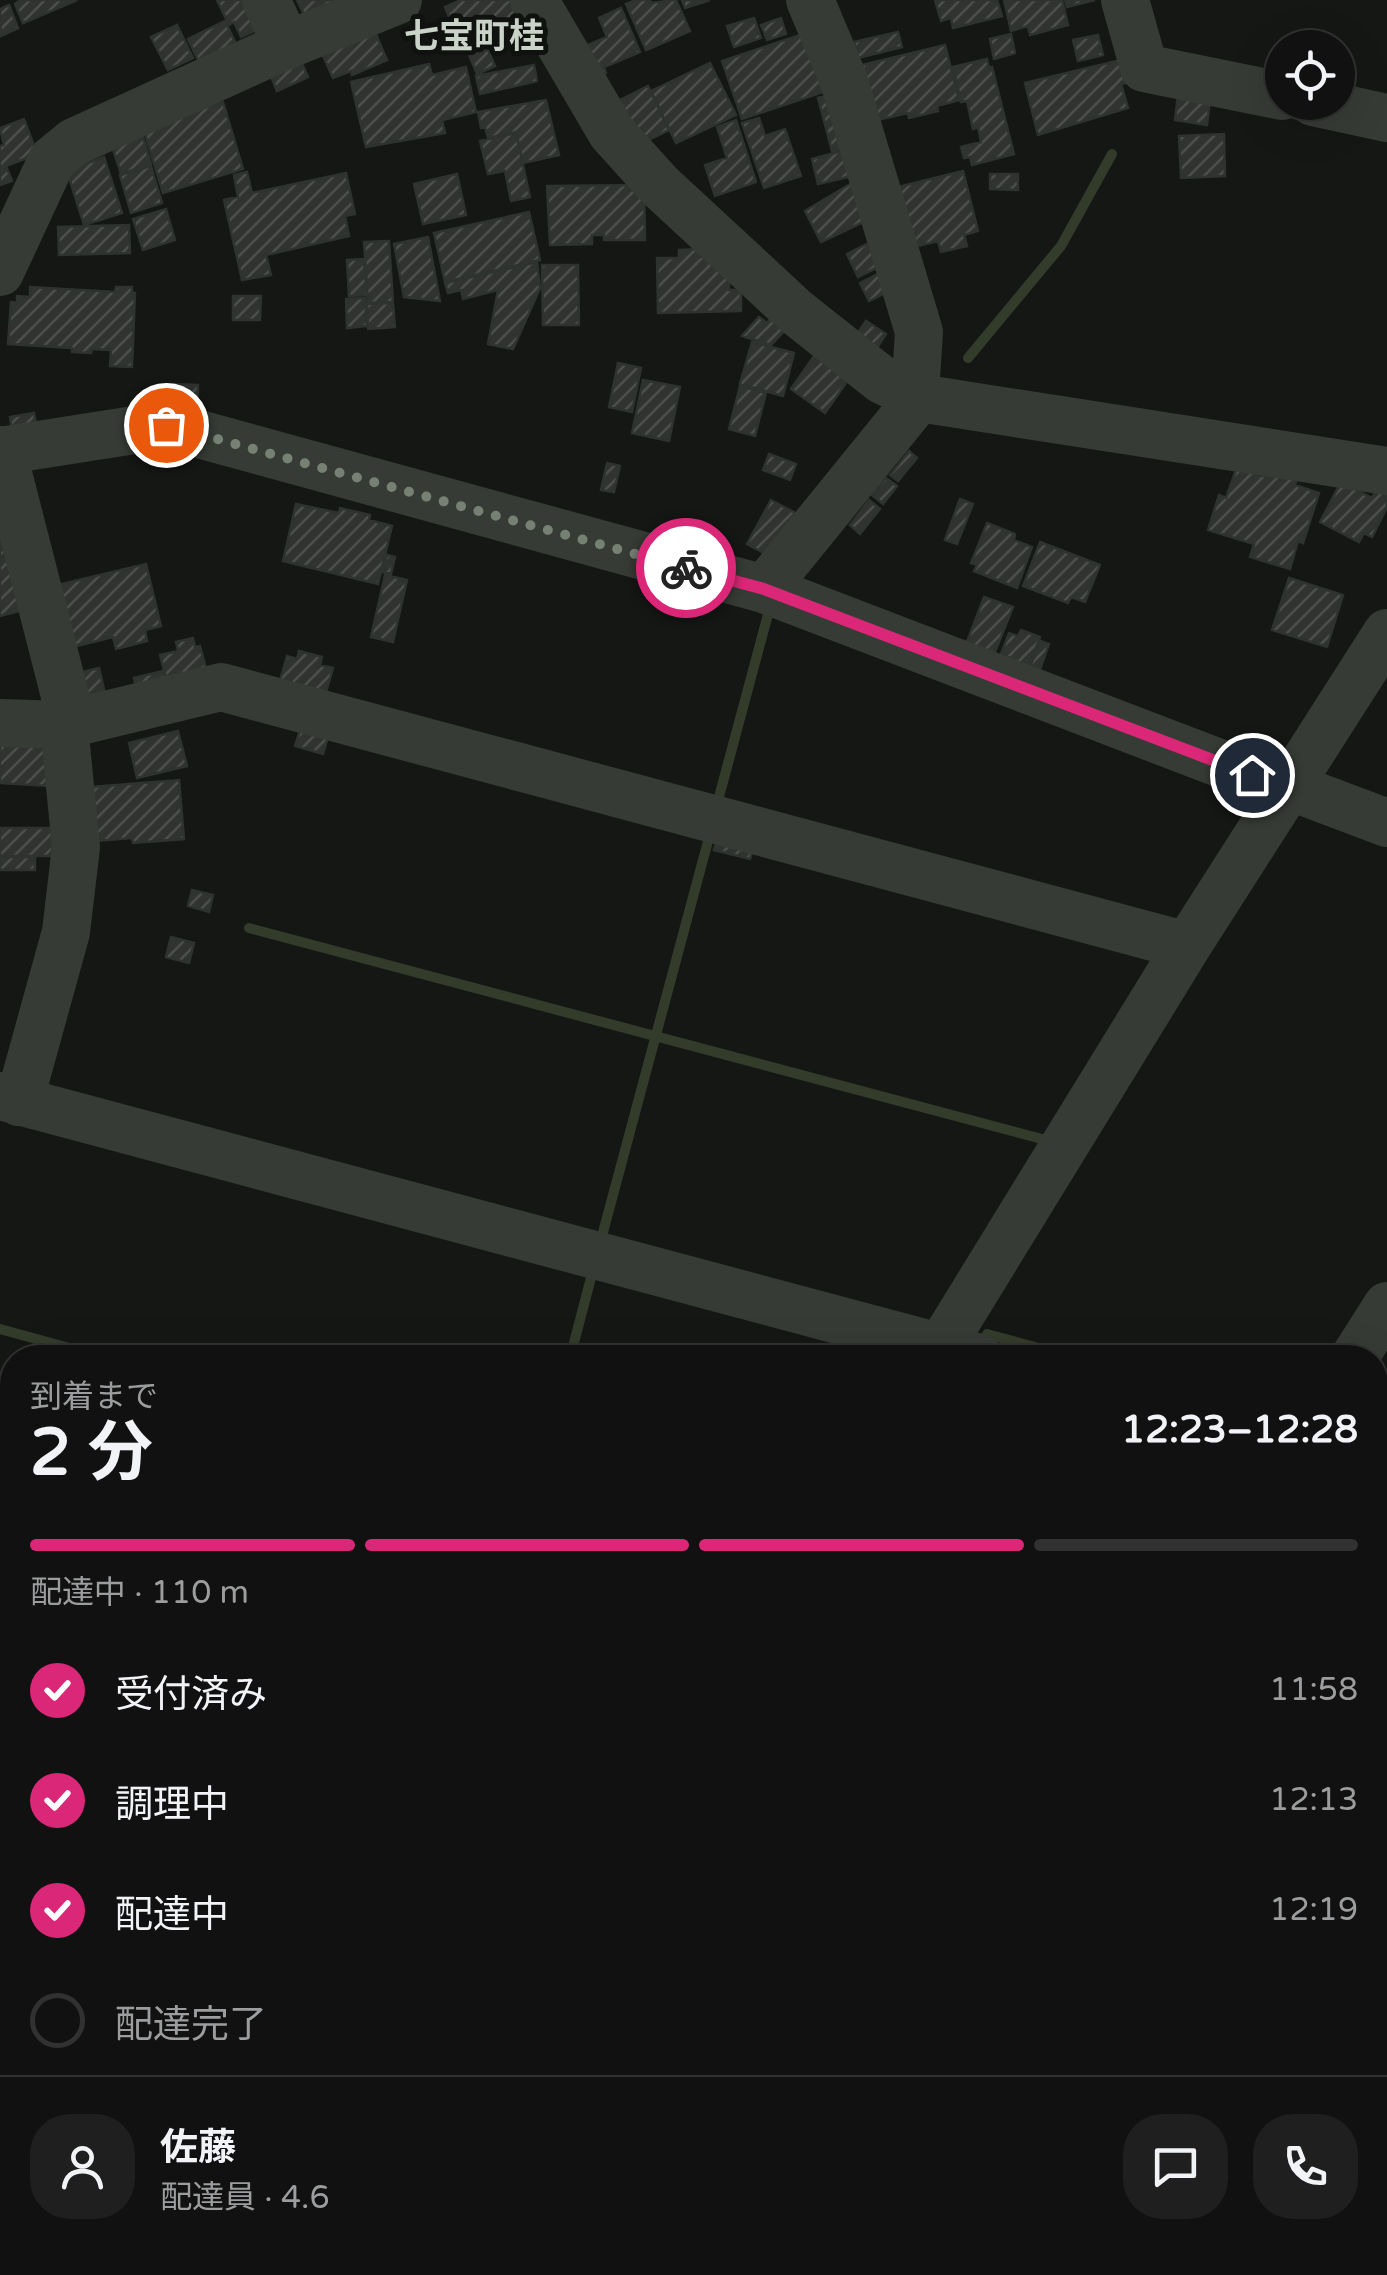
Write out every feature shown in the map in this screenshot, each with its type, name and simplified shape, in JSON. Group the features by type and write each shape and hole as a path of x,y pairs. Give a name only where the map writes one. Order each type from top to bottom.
{"street":[{"path":"266,0 288,45"},
{"path":"1,268 52,160 74,142 398,0"},
{"path":"534,0 612,133 659,185 795,312 882,380 919,398 1387,471"},
{"path":"764,589 919,398 918,332 844,81 810,0"},
{"path":"1125,0 1144,68 1265,93"},
{"path":"1355,111 1387,118"},
{"path":"918,1345 10,1099 66,932 76,847 68,724 1,451 166,425 764,589 1387,823"},
{"path":"956,1345 1187,946 1387,633"},
{"path":"0,723 68,724 221,688 1187,946"},
{"path":"1362,1345 1387,1306"}],"building":[{"path":"21,0 77,0 23,23 15,4"},
{"path":"217,0 255,0 267,25 241,37 234,22 229,25"},
{"path":"297,0 337,0 309,25"},
{"path":"461,0 517,0 521,18 460,44 445,7"},
{"path":"636,0 676,0 690,31 646,50 626,4"},
{"path":"682,0 710,0 685,8"},
{"path":"935,0 997,0 1002,16 953,28 951,18 941,21"},
{"path":"1004,0 1062,0 1068,25 1030,35 1028,26 1011,31"},
{"path":"1065,0 1095,0 1067,7"},
{"path":"9,5 18,28 1,36 0,9"},
{"path":"621,8 640,52 604,67 606,73 589,80 576,50 607,37 599,18"},
{"path":"754,18 761,38 734,47 727,26"},
{"path":"781,18 786,34 767,40 761,25"},
{"path":"225,21 240,52 203,70 188,39"},
{"path":"177,25 193,58 168,70 151,37"},
{"path":"372,25 387,60 352,75 351,71 333,78 319,47"},
{"path":"812,31 832,89 742,119 722,61"},
{"path":"898,32 902,47 858,58 854,42"},
{"path":"1011,34 1015,53 994,59 990,39"},
{"path":"1098,35 1103,55 1078,61 1073,40"},
{"path":"485,43 495,66 477,74 467,50"},
{"path":"945,45 959,100 937,106 938,111 864,123 850,68"},
{"path":"987,59 1014,154 972,165 970,157 964,158 961,147 981,142 978,127 973,129 967,101 961,102 953,67"},
{"path":"1125,59 1128,82 1121,84 1128,108 1038,135 1025,83"},
{"path":"301,61 308,77 277,91 270,74"},
{"path":"710,63 736,115 676,143 651,91"},
{"path":"429,64 432,75 466,67 476,112 442,120 445,133 366,147 351,82"},
{"path":"534,65 537,81 480,94 476,76"},
{"path":"648,86 669,130 634,147 612,104"},
{"path":"842,92 851,147 832,151 818,98"},
{"path":"1178,95 1210,100 1207,125 1175,120"},
{"path":"546,100 559,155 523,163 516,132 488,138 485,127 481,128 478,112"},
{"path":"223,102 243,169 163,193 143,127"},
{"path":"759,118 765,136 785,129 801,176 764,188 742,123"},
{"path":"24,119 37,154 6,166 12,181 0,185 0,146 4,145 0,128"},
{"path":"736,120 756,182 715,196 705,165 727,158 717,127"},
{"path":"516,133 530,197 511,201 505,171 488,174 480,141"},
{"path":"142,134 151,164 121,174 111,143"},
{"path":"1224,134 1225,176 1181,178 1179,136"},
{"path":"854,148 861,174 818,184 812,159"},
{"path":"104,157 122,213 84,225 67,171"},
{"path":"151,166 162,203 131,213 120,175"},
{"path":"963,171 978,231 964,235 967,246 941,252 938,241 901,250 898,187"},
{"path":"247,172 252,193 346,173 355,214 345,216 349,236 266,255 271,275 242,280 224,200 238,197 234,175"},
{"path":"457,174 466,215 423,224 414,184"},
{"path":"990,174 1018,174 1018,190 990,189"},
{"path":"852,183 870,219 821,242 805,211"},
{"path":"644,185 645,240 604,240 604,235 592,235 592,244 550,245 547,186"},
{"path":"166,209 175,240 143,250 133,219"},
{"path":"529,212 540,260 445,282 434,233"},
{"path":"129,225 130,253 59,255 58,227"},
{"path":"428,237 440,301 404,297 394,244"},
{"path":"877,239 889,262 858,277 847,254"},
{"path":"389,241 393,302 368,303 364,242"},
{"path":"700,249 700,257 729,257 729,290 741,290 741,311 658,313 657,258 679,258 679,250"},
{"path":"364,259 367,295 349,296 347,260"},
{"path":"537,262 540,288 513,349 488,344 498,290 463,299 461,290 448,293 445,283"},
{"path":"542,265 578,265 579,325 543,325"},
{"path":"888,269 897,287 869,301 860,283"},
{"path":"30,287 115,292 116,287 132,287 132,367 110,366 111,350 72,352 72,348 8,344 11,302 17,303 17,296 30,297"},
{"path":"233,296 261,296 260,320 233,320"},
{"path":"365,298 367,326 347,328 346,299"},
{"path":"393,303 395,327 368,329 367,304"},
{"path":"759,317 767,323 771,318 785,330 771,345 742,336"},
{"path":"866,321 886,334 870,358 850,344"},
{"path":"752,342 794,353 783,396 740,384"},
{"path":"814,356 848,380 825,413 791,389"},
{"path":"618,363 641,368 632,412 609,407"},
{"path":"643,380 680,387 669,441 632,433"},
{"path":"170,384 198,385 197,416 169,415"},
{"path":"740,386 766,393 755,436 729,429"},
{"path":"34,413 38,434 13,438 10,417"},
{"path":"909,451 917,458 898,481 890,475"},
{"path":"769,454 796,464 790,480 763,470"},
{"path":"607,463 620,466 614,492 601,490"},
{"path":"1237,467 1266,477 1269,469 1297,478 1295,485 1319,493 1290,569 1250,557 1254,544 1208,530 1219,495 1226,498"},
{"path":"886,478 897,486 883,504 872,495"},
{"path":"1341,482 1372,498 1377,489 1387,494 1387,507 1372,537 1364,533 1359,542 1320,522"},
{"path":"960,499 973,504 957,544 945,540"},
{"path":"771,500 799,515 775,559 747,544"},
{"path":"869,500 880,509 860,534 850,525"},
{"path":"296,504 339,513 340,508 370,515 369,520 392,526 378,584 283,561"},
{"path":"987,523 1015,534 1014,540 1032,547 1017,588 974,571 977,565 971,563"},
{"path":"0,538 23,610 0,616"},
{"path":"1040,542 1100,565 1085,602 1071,597 1068,603 1023,586"},
{"path":"387,555 395,557 391,574 383,572"},
{"path":"146,564 161,626 145,630 147,641 116,649 113,637 73,647 58,585"},
{"path":"385,575 407,580 393,642 371,637"},
{"path":"1289,578 1343,595 1327,647 1272,630"},
{"path":"984,597 1013,607 993,657 965,647"},
{"path":"1021,630 1040,637 1027,672 1008,664 1010,658 1001,654 1009,633 1018,636"},
{"path":"193,638 195,647 200,646 209,680 169,689 160,655 178,651 176,642"},
{"path":"1040,641 1049,644 1038,675 1028,672"},
{"path":"299,651 322,657 320,665 333,668 323,703 277,691 287,656 297,659"},
{"path":"99,668 108,707 76,715 66,676"},
{"path":"163,671 168,692 139,699 134,678"},
{"path":"300,730 328,737 323,754 295,746"},
{"path":"178,731 187,766 137,778 129,743"},
{"path":"0,734 50,734 49,786 0,783"},
{"path":"179,780 184,839 84,842 79,788"},
{"path":"0,828 52,828 52,856 0,856"},
{"path":"718,837 754,846 750,859 714,850"},
{"path":"0,857 35,857 35,870 0,870"},
{"path":"192,890 213,895 209,912 188,906"},
{"path":"171,937 194,943 189,963 166,957"}],"waterway":[{"path":"968,358 1061,246 1112,154"},
{"path":"716,808 770,607"},
{"path":"602,1236 711,830"},
{"path":"249,928 1042,1139"},
{"path":"573,1345 592,1274"},
{"path":"0,1329 58,1345"},
{"path":"987,1334 1027,1345"}],"way so far":[{"path":"166,425 686,568"}],"district":[{"name":"七宝町桂","path":"474,36"}],"route":[{"path":"686,568 764,589 1252,775"}]}
